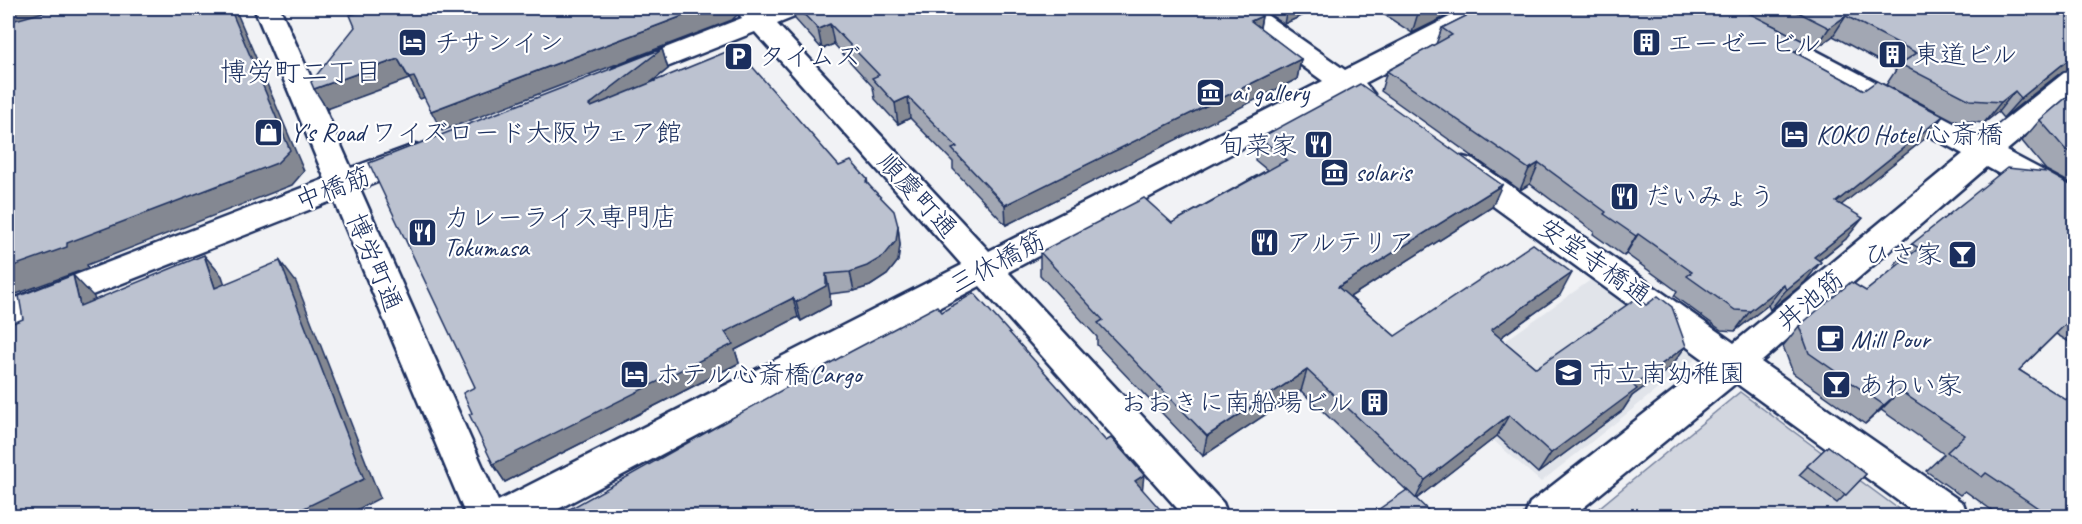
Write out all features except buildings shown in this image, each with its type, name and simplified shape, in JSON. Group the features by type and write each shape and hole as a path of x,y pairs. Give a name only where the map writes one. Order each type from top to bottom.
{"street":[{"name":"博労町通","path":"267,8 485,516"},
{"path":"595,85 754,14 793,8"},
{"path":"1240,8 1384,112"},
{"name":"三休橋筋","path":"508,516 1486,8"},
{"path":"1716,8 2074,201"},
{"name":"順慶町通","path":"754,14 1209,516"},
{"name":"丼池筋","path":"1544,516 1736,362 2074,80"},
{"name":"中橋筋","path":"8,315 441,146"},
{"name":"安堂寺橋通","path":"1442,153 1949,516"}],"shaded area":[{"name":"市立南幼稚園","path":"1592,279 1698,357 1541,482 1436,390"},
{"path":"1740,392 1908,516 1589,516"}],"place":[{"name":"チサンイン","path":"413,42"},
{"name":"エーゼービル","path":"1646,43"},
{"name":"東道ビル","path":"1893,54"},
{"name":"タイムズ","path":"738,56"},
{"name":"ai gallery","path":"1210,92"},
{"name":"Y's Road ワイズロード大阪ウェア館","path":"269,132"},
{"name":"KOKO Hotel 心斎橋","path":"1795,134"},
{"name":"旬菜家","path":"1318,145"},
{"name":"solaris","path":"1334,172"},
{"name":"だいみょう","path":"1624,196"},
{"name":"カレーライス専門店 Tokumasa","path":"423,232"},
{"name":"アルテリア","path":"1265,242"},
{"name":"ひさ家","path":"1963,254"},
{"name":"Mill Pour","path":"1830,339"},
{"name":"市立南幼稚園","path":"1568,373"},
{"name":"ホテル心斎橋Cargo","path":"634,374"},
{"name":"あわい家","path":"1837,385"},
{"name":"おおきに南船場ビル","path":"1375,402"}],"district":[{"name":"博労町二丁目","path":"301,72"}]}
